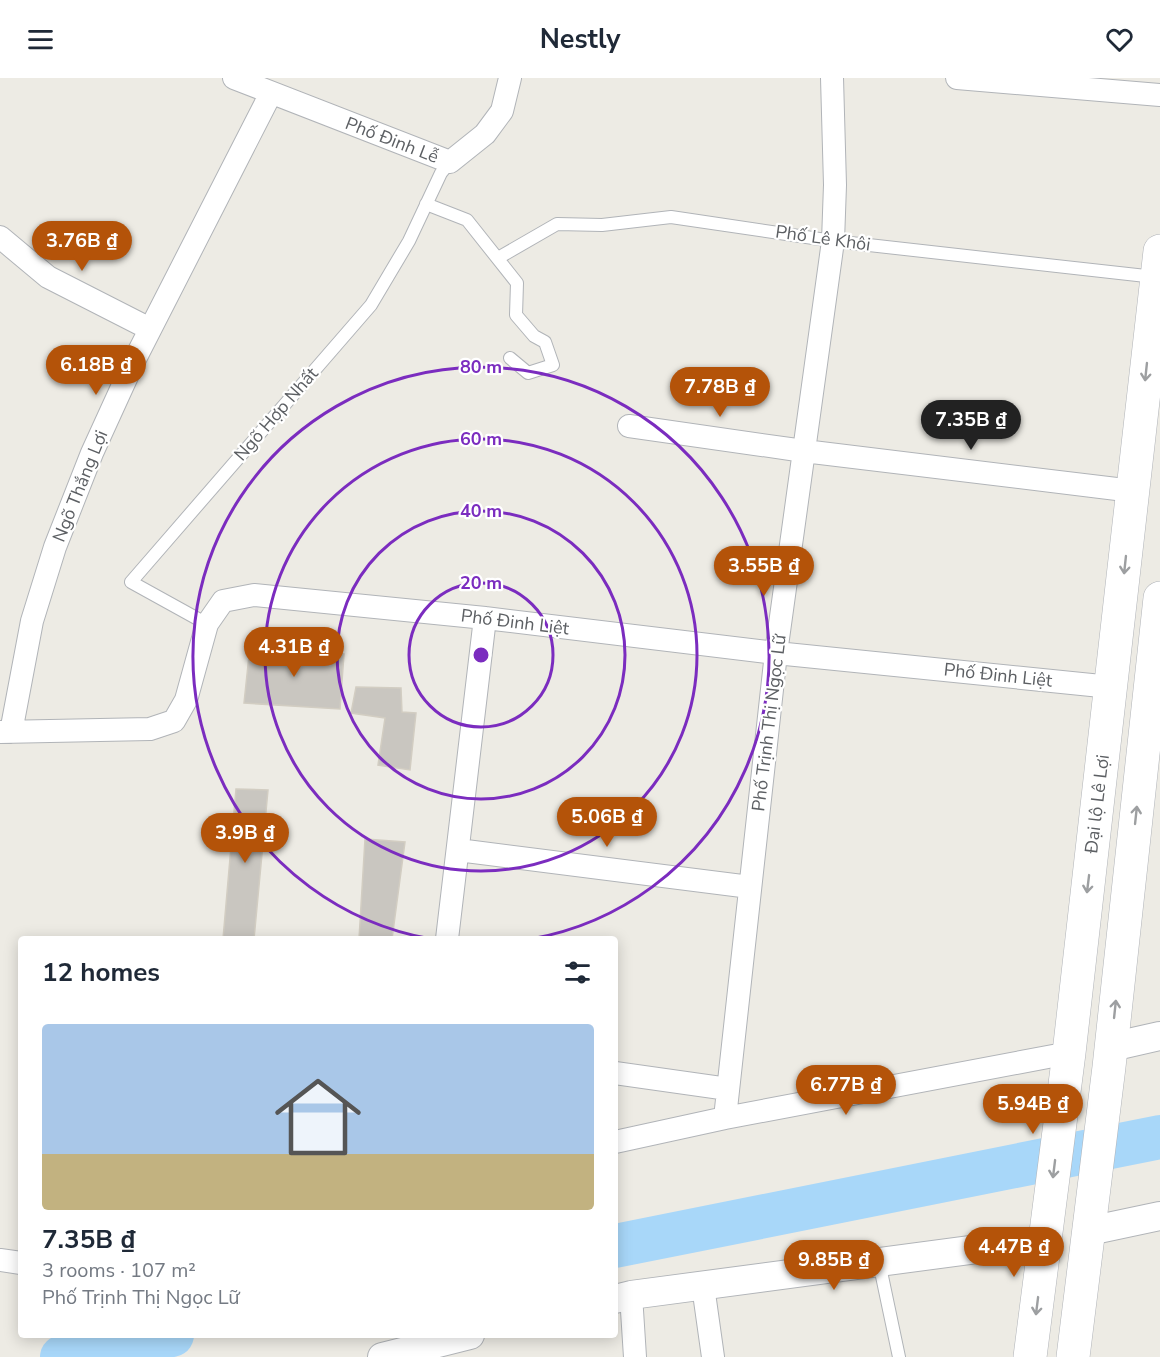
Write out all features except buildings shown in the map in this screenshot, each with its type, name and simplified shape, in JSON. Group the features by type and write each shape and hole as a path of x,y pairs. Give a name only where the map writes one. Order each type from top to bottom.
{"main road":[{"name":"Đại lộ Lê Lợi","path":"1030,1357 1050,1207 1111,687 1158,264"},
{"path":"1073,1357 1110,1057 1160,598"}],"street":[{"name":"Phố Đinh Lễ","path":"234,78 450,162 485,134 502,111 510,78"},
{"name":"Phố Trịnh Thị Ngọc Lữ","path":"725,1118 776,653 833,241 835,185 832,78"},
{"path":"957,78 1160,95"},
{"name":"Ngõ Thắng Lợi","path":"6,732 32,621 55,547 92,453 134,361 271,93"},
{"path":"0,237 48,277 150,329"},
{"path":"629,426 804,451 1133,490"},
{"name":"Phố Đinh Liệt","path":"6,732 150,729 174,721 186,700 207,624 223,601 254,595 485,618 776,653 1111,687"},
{"path":"447,936 485,618"},
{"path":"458,850 750,887"},
{"path":"1110,1057 1160,1036"},
{"path":"618,1141 725,1118 1067,1061"},
{"path":"618,1073 728,1089"},
{"path":"1091,1216 1160,1216"},
{"path":"635,1357 623,1297 1045,1240"},
{"path":"0,1260 18,1263"},
{"path":"703,1286 713,1357"},
{"path":"382,1357 458,1338"}],"lane":[{"name":"Ngõ Hợp Nhất","path":"207,624 131,582 371,305 409,241 441,173 450,162"},
{"path":"426,204 467,220 498,258 517,283 516,315 534,336 545,342 553,365 528,373 510,358"},
{"name":"Phố Lê Khôi","path":"498,258 557,224 602,225 671,217 833,241 1158,264"},
{"path":"879,1262 899,1357"}],"waterway":[{"path":"618,1245 1160,1137"},
{"path":"62,1357 157,1338"}]}
